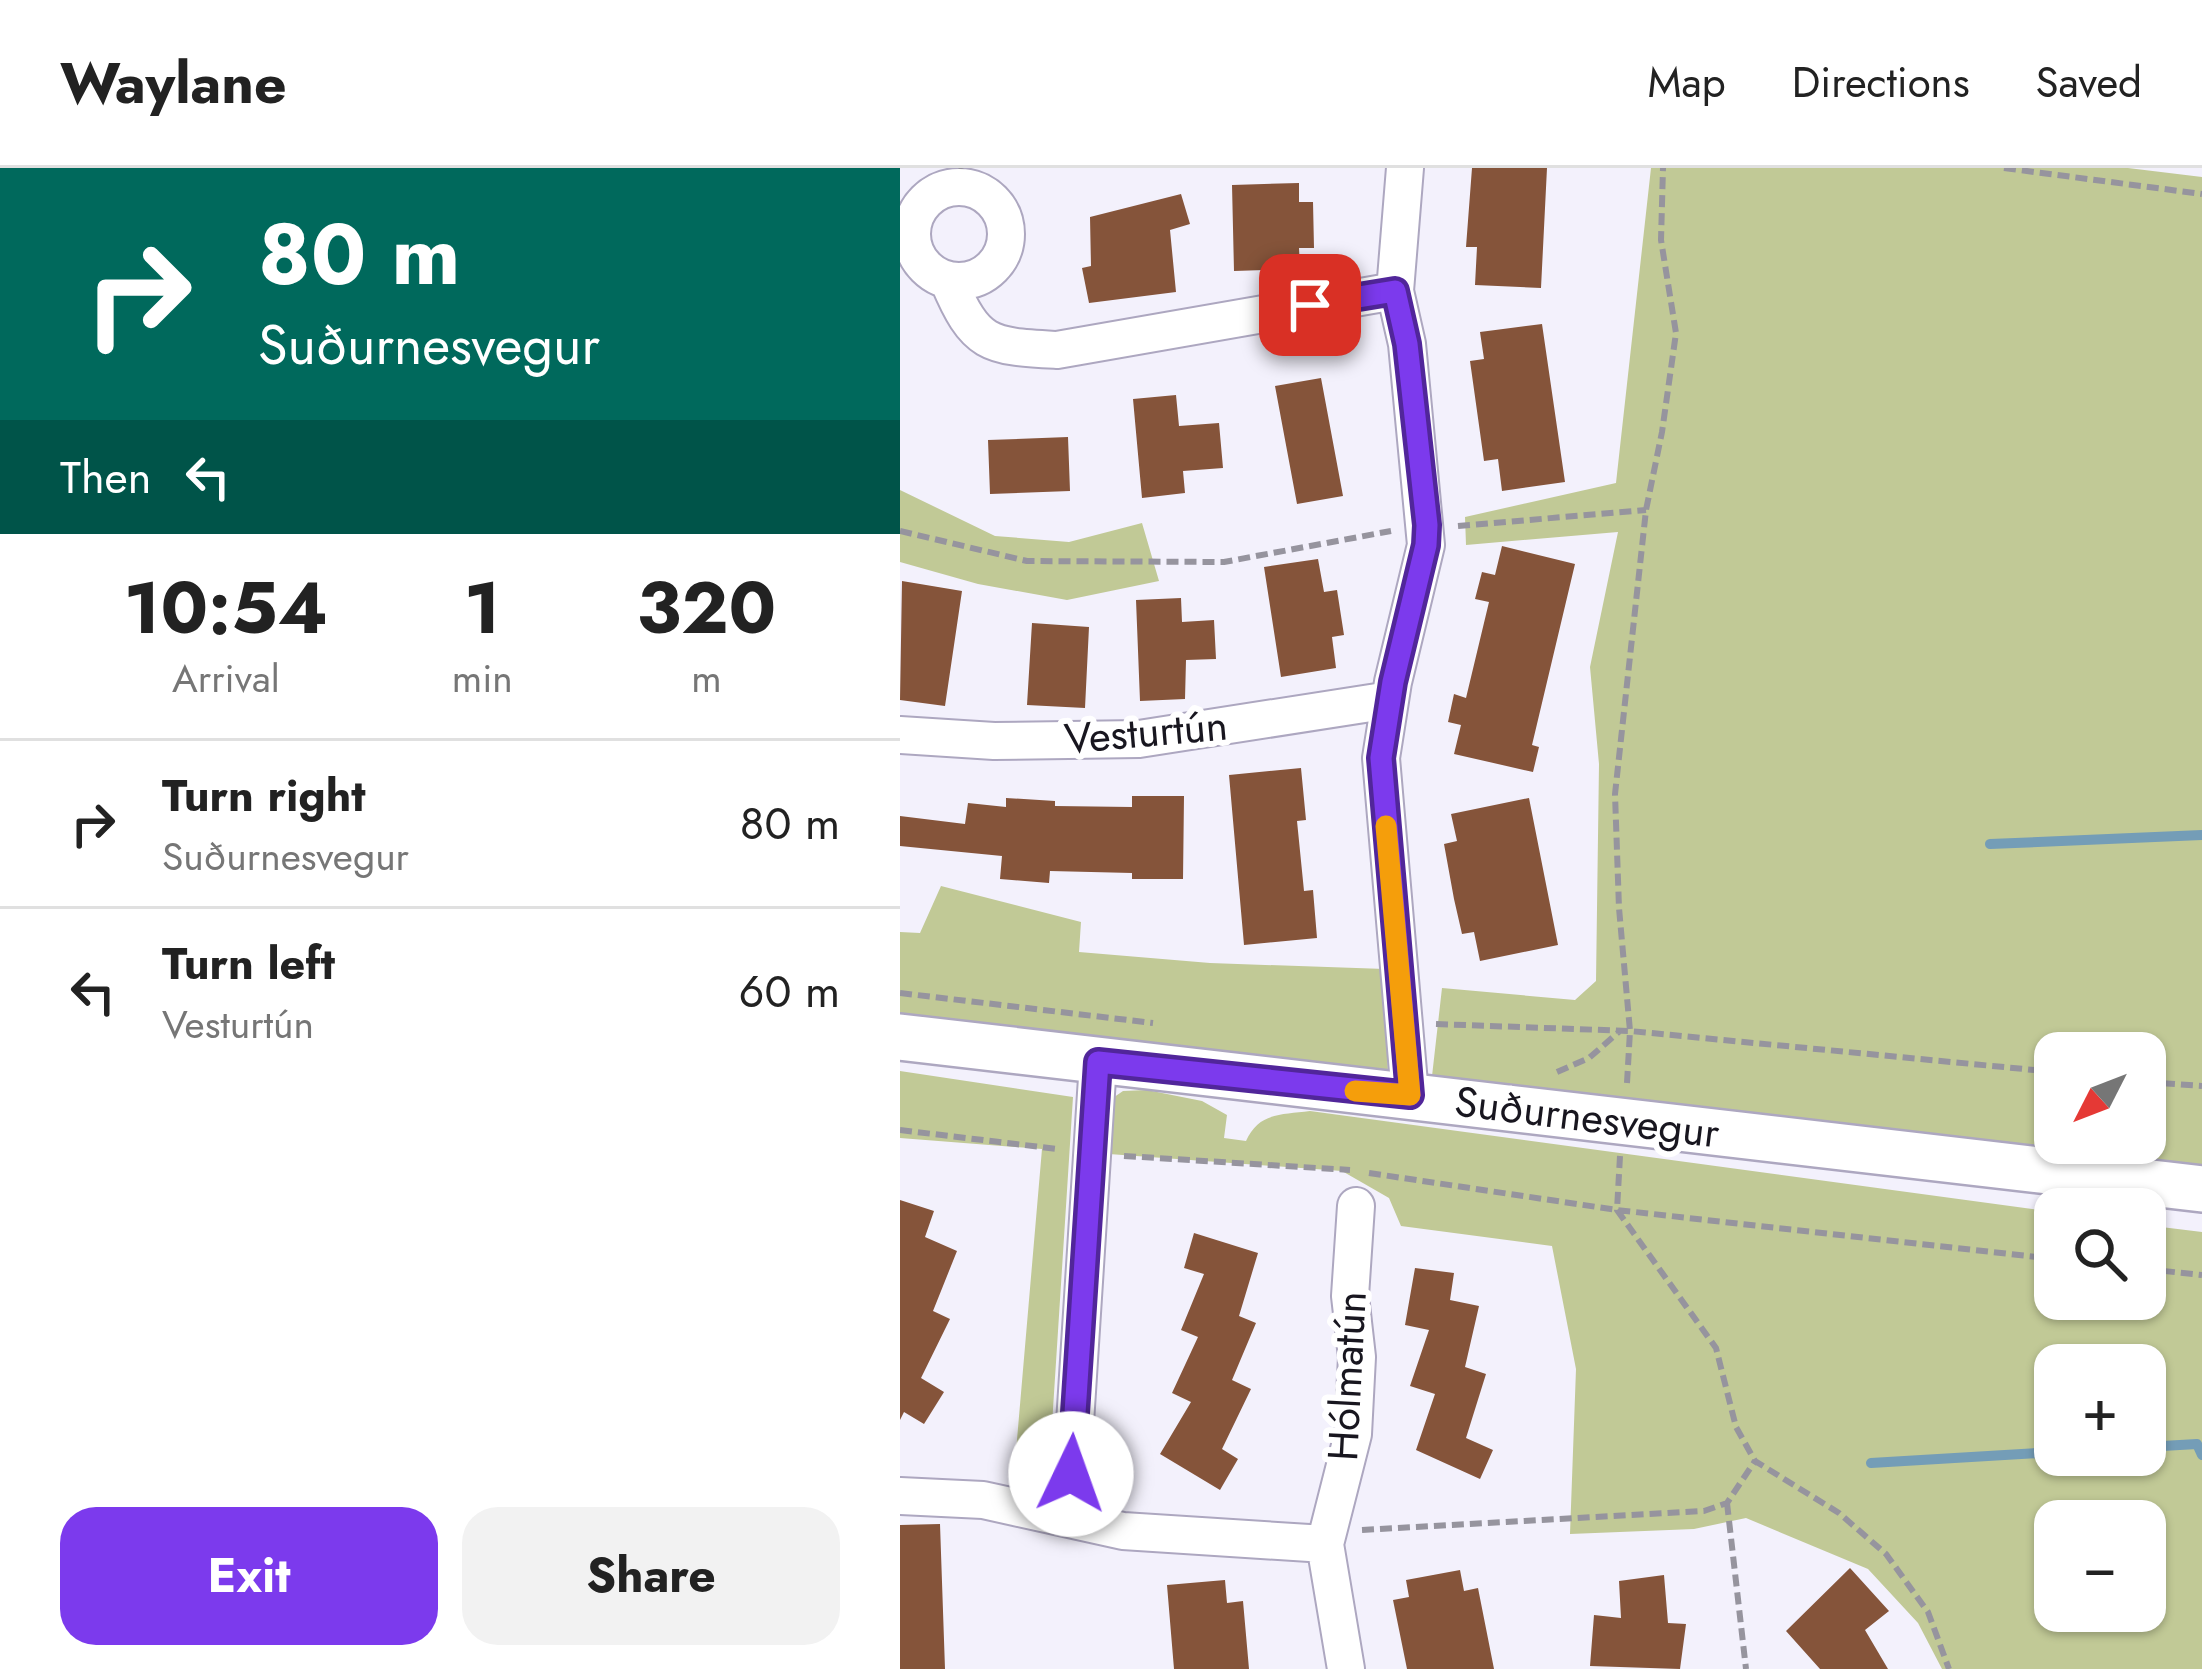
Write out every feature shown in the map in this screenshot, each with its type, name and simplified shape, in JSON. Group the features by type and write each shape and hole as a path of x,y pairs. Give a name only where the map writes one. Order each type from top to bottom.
{"street":[{"path":"1405,168 1395,291 1407,344 1427,525 1381,758 1410,1095"},
{"path":"958,177 982,193 1002,215 1006,229 1000,258 990,270 978,278 948,280 923,266 911,238 912,224 927,199 958,177"},
{"path":"948,280 966,322 988,340 1057,350 1395,291"},
{"name":"Vesturtún","path":"900,735 994,742 1139,739 1390,700"},
{"name":"Suðurnesvegur","path":"900,1037 2202,1190"},
{"path":"1069,1517 1098,1062"},
{"name":"Hólmatún","path":"1346,1669 1327,1538 1353,1434 1357,1357 1350,1296 1356,1206"},
{"path":"900,1496 983,1501 1124,1531 1327,1538"}],"path":[{"path":"1663,168 1661,239 1676,333 1646,510 1615,794 1625,1031 1617,1210 1716,1348 1736,1427 1755,1461 1839,1513 1886,1554 1928,1612 1949,1669"},
{"path":"2004,168 2202,194"},
{"path":"900,530 1027,561 1224,562 1427,525 1453,527 1646,510"},
{"path":"900,993 1153,1023"},
{"path":"1402,1023 1625,1031 2034,1070"},
{"path":"1540,1073 1558,1072 1589,1058 1625,1031"},
{"path":"2166,1083 2202,1086"},
{"path":"900,1130 1090,1154 1352,1170 1617,1210 2034,1256"},
{"path":"2166,1271 2202,1275"},
{"path":"1327,1538 1704,1511 1727,1503 1755,1461"},
{"path":"1727,1503 1746,1669"}],"green space":[{"path":"1651,168 2128,168 2202,177 2202,1170 2148,1164 2166,1164 2166,1032 2034,1032 2034,1151 1431,1085 1442,988 1575,1000 1596,981 1599,764 1590,667 1618,532 1466,545 1465,517 1616,483"},
{"path":"900,490 995,536 1069,542 1142,523 1159,581 1067,600 978,584 900,562"},
{"path":"941,886 1081,922 1079,952 1210,963 1385,969 1388,1075 900,1017 900,932 920,933"},
{"path":"900,1071 1073,1097 1048,1487 1013,1486 1042,1149 900,1138"},
{"path":"1147,1090 1202,1101 1227,1115 1224,1138 1246,1141 1264,1120 1310,1111 2034,1209 2034,1320 2166,1320 2166,1228 2202,1232 2202,1669 1942,1669 1918,1623 1868,1569 1746,1518 1694,1529 1570,1534 1576,1369 1552,1246 1401,1226 1389,1198 1342,1171 1109,1154 1107,1102 1123,1091"}],"building":[{"path":"1472,168 1547,168 1541,288 1475,285 1477,247 1466,247"},
{"path":"1299,183 1299,202 1313,202 1314,248 1299,248 1300,269 1234,271 1232,185"},
{"path":"1181,194 1190,224 1170,230 1176,292 1089,303 1082,268 1091,266 1090,217"},
{"path":"1542,324 1565,482 1502,491 1498,459 1484,461 1470,361 1484,359 1480,332"},
{"path":"1321,378 1343,496 1297,504 1275,386"},
{"path":"1176,395 1179,426 1219,423 1223,468 1183,471 1185,493 1142,498 1133,399"},
{"path":"1068,437 1070,491 990,494 988,440"},
{"path":"1502,546 1575,564 1532,745 1539,747 1533,772 1454,754 1461,725 1448,722 1454,694 1466,698 1489,602 1475,599 1482,572 1495,575"},
{"path":"1318,559 1324,592 1337,590 1344,635 1332,637 1336,668 1281,677 1264,567"},
{"path":"902,581 962,591 945,706 900,700"},
{"path":"1181,598 1182,622 1214,620 1216,659 1186,660 1185,699 1140,701 1136,600"},
{"path":"1032,623 1089,627 1085,708 1027,705"},
{"path":"1301,768 1306,820 1297,821 1304,891 1313,890 1317,938 1244,945 1229,775"},
{"path":"1132,796 1184,796 1183,879 1050,871 1049,883 1000,879 1002,856 900,846 900,816 965,824 968,803 1006,807 1006,798 1055,801 1055,806 1132,807"},
{"path":"1529,798 1558,945 1480,961 1474,932 1462,934 1454,899 1444,844 1457,841 1451,814"},
{"path":"900,1200 934,1211 925,1237 957,1251 933,1311 950,1319 921,1378 944,1392 924,1424 904,1412 900,1420"},
{"path":"1194,1233 1258,1253 1239,1316 1256,1323 1232,1380 1251,1389 1222,1449 1238,1459 1220,1490 1160,1454 1191,1402 1172,1393 1198,1337 1181,1330 1204,1274 1184,1268"},
{"path":"1415,1268 1454,1273 1450,1300 1479,1306 1465,1367 1486,1374 1466,1438 1493,1450 1480,1479 1416,1450 1435,1394 1410,1386 1429,1330 1405,1325"},
{"path":"940,1524 945,1669 900,1669 900,1525"},
{"path":"1850,1568 1889,1611 1865,1630 1888,1669 1820,1669 1786,1631"},
{"path":"1460,1570 1464,1591 1478,1588 1494,1669 1407,1669 1393,1600 1409,1597 1406,1580"},
{"path":"1664,1575 1668,1623 1686,1624 1680,1669 1590,1666 1594,1615 1621,1618 1619,1581"},
{"path":"1225,1580 1227,1603 1243,1601 1249,1669 1174,1669 1167,1585"}],"waterway":[{"path":"1990,844 2202,835"},
{"path":"2166,1446 2197,1444 2202,1455"},
{"path":"1871,1463 2034,1453"}],"slow traffic":[{"path":"1355,1091 1410,1095 1386,826"}],"route":[{"path":"1071,1474 1098,1062 1410,1095 1381,758 1393,682 1426,545 1407,344 1395,291 1310,305"}]}
